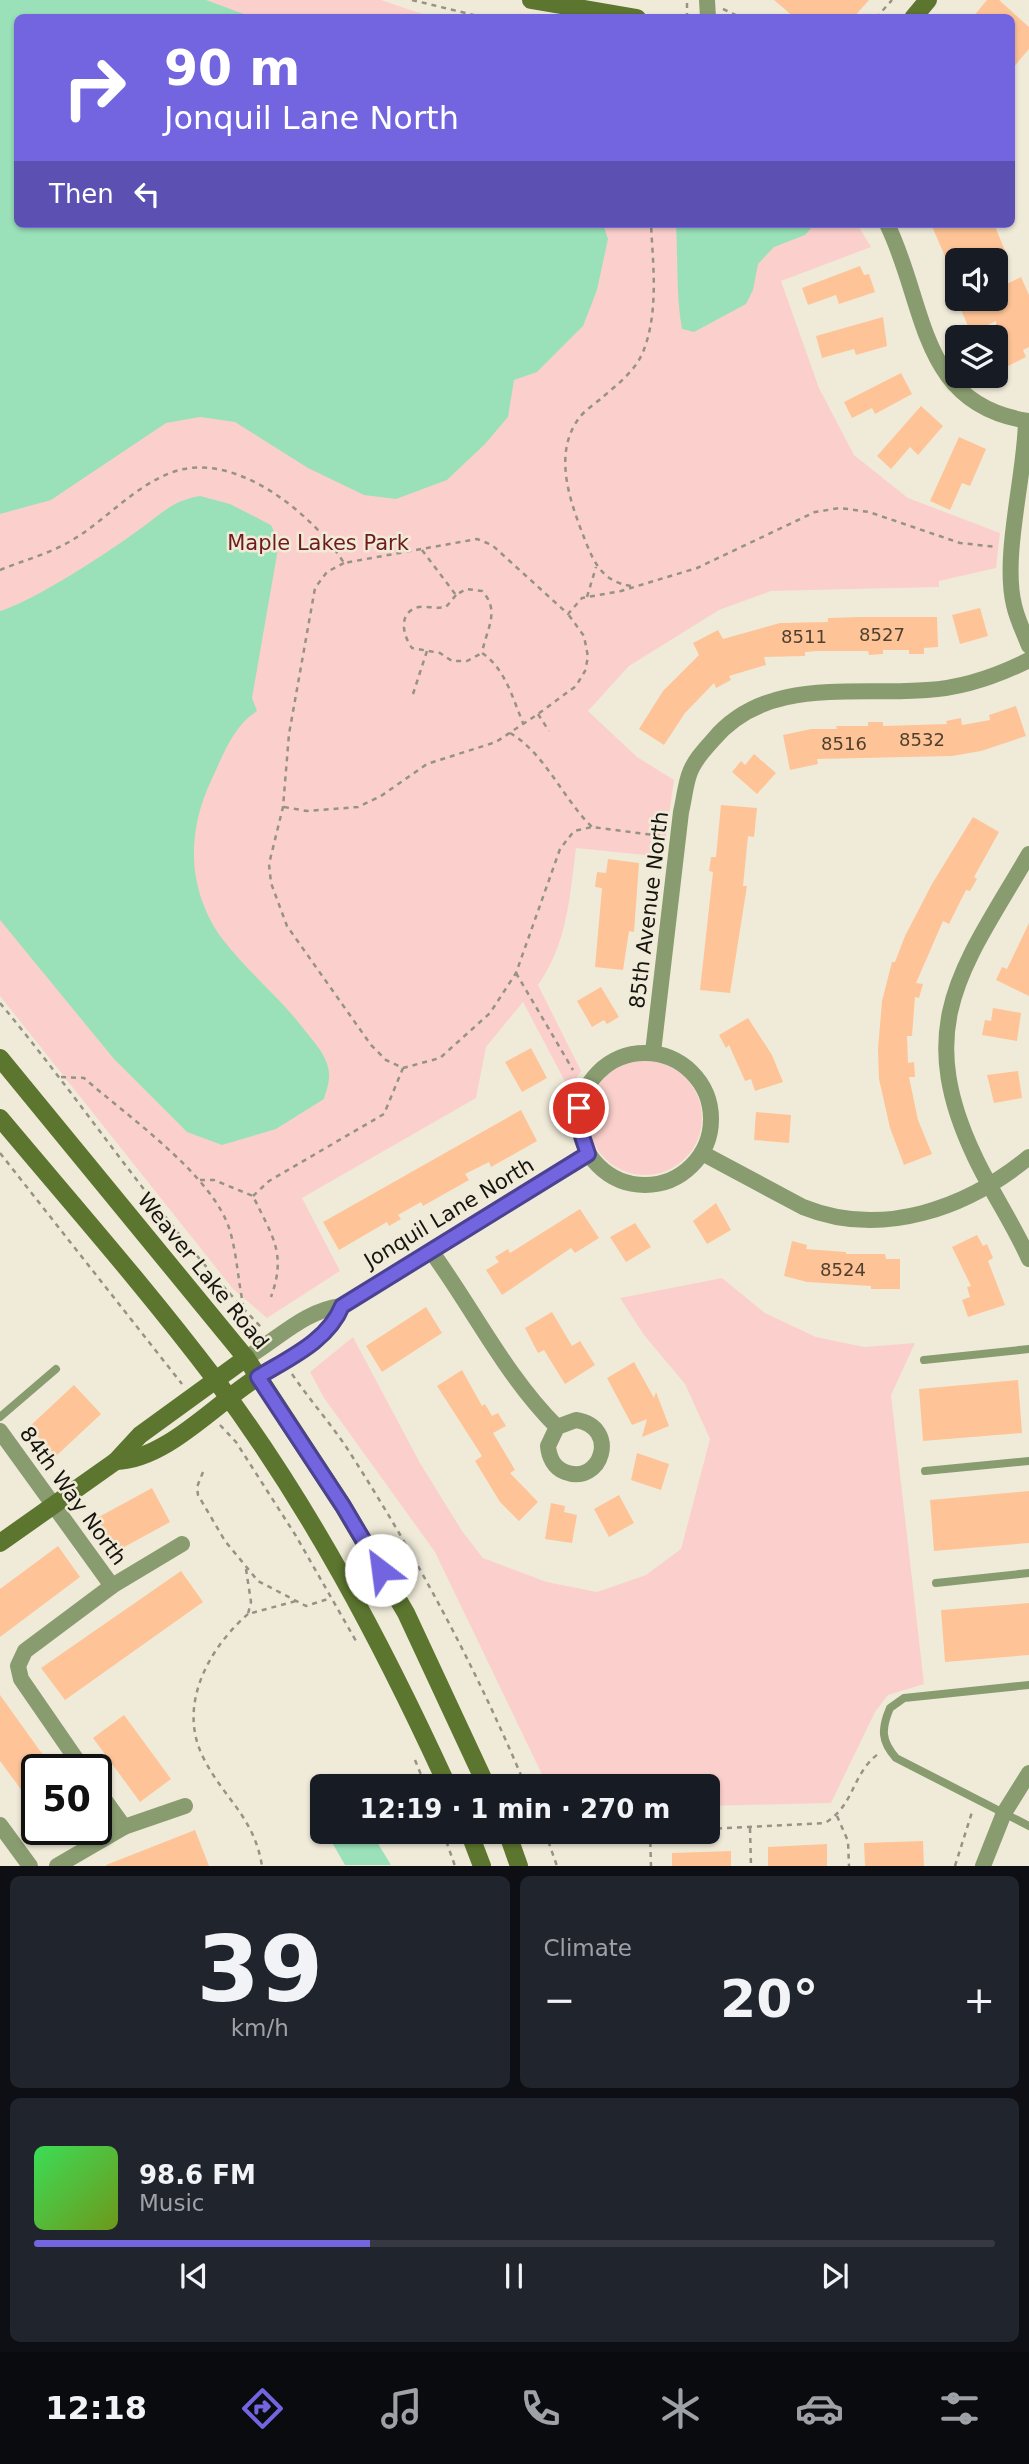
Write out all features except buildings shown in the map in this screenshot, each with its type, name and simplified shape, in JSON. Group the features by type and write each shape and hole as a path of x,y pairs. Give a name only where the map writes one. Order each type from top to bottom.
{"main road":[{"path":"531,0 613,14"},
{"path":"916,14 928,0"},
{"name":"Weaver Lake Road","path":"0,1058 246,1359 343,1506 406,1613 481,1774"},
{"path":"0,1118 215,1380 283,1478 360,1607 442,1774"},
{"name":"Jonquil Lane North","path":"0,1543 116,1461 127,1445 246,1359"},
{"name":"Jonquil Lane North","path":"116,1461 134,1461 161,1448 209,1413 227,1396 258,1377"},
{"path":"474,1844 482,1866"},
{"path":"511,1844 519,1866"}],"street":[{"path":"889,228 936,361 960,393 988,410 1028,421 1010,574 1014,606 1029,646"},
{"name":"85th Avenue North","path":"653,1052 678,839 690,773 703,752 733,718 773,699 811,693 929,690 986,679 1029,660"},
{"path":"1029,854 964,967 948,1021 945,1056 949,1088 965,1134 1029,1259"},
{"path":"635,1052 653,1052 683,1065 705,1089 711,1121 702,1153 688,1170 668,1182 646,1186 623,1182 603,1171 588,1154 578,1124 583,1093 603,1066 618,1057 635,1052"},
{"path":"702,1153 764,1188 811,1210 870,1220 920,1214 971,1198 1029,1157"},
{"name":"Jonquil Lane North","path":"246,1359 307,1316 327,1308 342,1306 588,1154"},
{"path":"431,1251 508,1370 530,1399 557,1427"},
{"name":"Jonquil Lane North","path":"258,1377 323,1334 335,1322 342,1306"},
{"name":"84th Way North","path":"0,1431 112,1586"},
{"path":"72,1754 20,1679 18,1666 25,1651 112,1586 182,1544"},
{"path":"983,1866 1004,1813 1029,1773"},
{"path":"57,1866 124,1827 185,1806"},
{"path":"112,1810 124,1827"},
{"path":"0,1825 30,1866"}],"lane":[{"path":"924,1360 1029,1349"},
{"path":"0,1417 56,1369"},
{"path":"925,1472 1029,1461"},
{"path":"936,1583 1029,1573"},
{"path":"1029,1685 904,1698 890,1709 884,1723 883,1736 887,1747 896,1758 1029,1825"}],"path":[{"path":"412,0 470,14"},
{"path":"880,14 892,0"},
{"path":"727,10 735,14"},
{"path":"634,587 616,582 596,568 571,505 566,446 579,418 629,374 642,354 653,303 651,228"},
{"path":"0,570 69,542 142,489 176,471 205,466 230,472 275,493 333,544 344,563"},
{"path":"568,614 587,597 634,587 697,568 814,512 840,508 869,512 960,543 1013,548"},
{"path":"283,807 307,811 358,807 381,796 427,764 496,742 576,686 585,671 588,657 584,636 568,614 492,545 477,539 344,563 327,572 315,588 289,734 283,807 269,864 274,892 287,926 371,1045 386,1060 403,1068 440,1058 490,1013 516,973 560,849 574,831 592,827 678,839"},
{"path":"422,550 456,595"},
{"path":"587,597 596,568"},
{"path":"466,589 482,591 491,600 494,614 482,653 467,661 452,661 440,653 412,648 403,637 403,624 408,613 419,607 446,607 456,595 466,589"},
{"path":"413,694 427,651"},
{"path":"482,653 493,661 503,677 524,724"},
{"path":"538,714 549,730"},
{"path":"510,733 526,742 573,809 592,827"},
{"path":"516,973 573,1070"},
{"path":"0,1003 61,1077 178,1233 267,1332"},
{"path":"253,1196 269,1181 384,1114 403,1068"},
{"path":"61,1077 84,1078 200,1180 217,1201 230,1229 243,1306"},
{"path":"0,1153 179,1380"},
{"path":"200,1180 214,1180 253,1196 279,1259 279,1273 271,1297"},
{"path":"290,1371 338,1435 408,1548 462,1650 520,1774"},
{"path":"219,1425 236,1442 361,1650"},
{"path":"203,1472 197,1486 198,1494 225,1541 258,1581 306,1606 332,1598"},
{"path":"245,1566 250,1584 248,1614"},
{"path":"262,1866 260,1851 245,1816 202,1757 193,1725 197,1685 214,1652 232,1628 248,1614 296,1601"},
{"path":"720,1829 825,1822 841,1814 859,1775 887,1747"},
{"path":"411,1751 421,1774"},
{"path":"955,1866 977,1799"},
{"path":"836,1816 848,1841 849,1866"},
{"path":"750,1828 751,1866"},
{"path":"448,1844 456,1866"},
{"path":"549,1844 557,1866"},
{"path":"650,1844 651,1866"}],"green space":[{"name":"Maple Lakes Park","path":"0,0 381,0 422,14 14,14 14,228 859,228 871,247 781,281 819,388 854,455 908,498 1000,533 996,568 939,581 939,587 771,591 719,610 629,666 588,711 637,757 674,780 663,857 576,848 566,920 548,970 538,985 581,1071 569,1089 523,1002 486,1047 476,1098 302,1198 340,1271 267,1318 233,1289 0,996"},
{"path":"645,1061 667,1065 686,1077 698,1096 702,1118 698,1140 686,1159 667,1171 645,1175 623,1171 604,1159 592,1140 588,1118 592,1096 604,1077 623,1065"},
{"path":"722,1278 765,1313 816,1337 864,1347 915,1343 891,1395 924,1684 888,1695 875,1712 831,1803 720,1806 720,1774 542,1774 435,1552 324,1398 310,1372 353,1337 420,1463 462,1531 483,1558 547,1582 597,1592 646,1575 681,1549 710,1439 685,1384 644,1335 620,1298"}],"shaded area":[{"path":"0,0 206,0 244,14 14,14 14,228 604,228 608,239 597,290 583,326 537,372 514,380 508,417 485,444 447,480 396,499 364,495 308,468 235,422 200,417 166,423 51,500 0,514"},
{"path":"676,228 811,228 805,235 774,247 758,264 753,290 746,304 694,332 682,329"},
{"path":"200,496 230,504 271,525 279,543 252,698 257,711 241,725 230,742 203,801 194,842 197,883 203,903 224,941 315,1043 326,1061 329,1076 324,1099 276,1129 222,1145 187,1132 114,1059 0,920 0,611 15,606 71,575 174,504"},
{"path":"333,1844 378,1844 391,1865 345,1865"}],"route":[{"path":"381,1570 343,1506 258,1377 323,1334 335,1322 342,1306 588,1154 581,1140 579,1108"}]}
